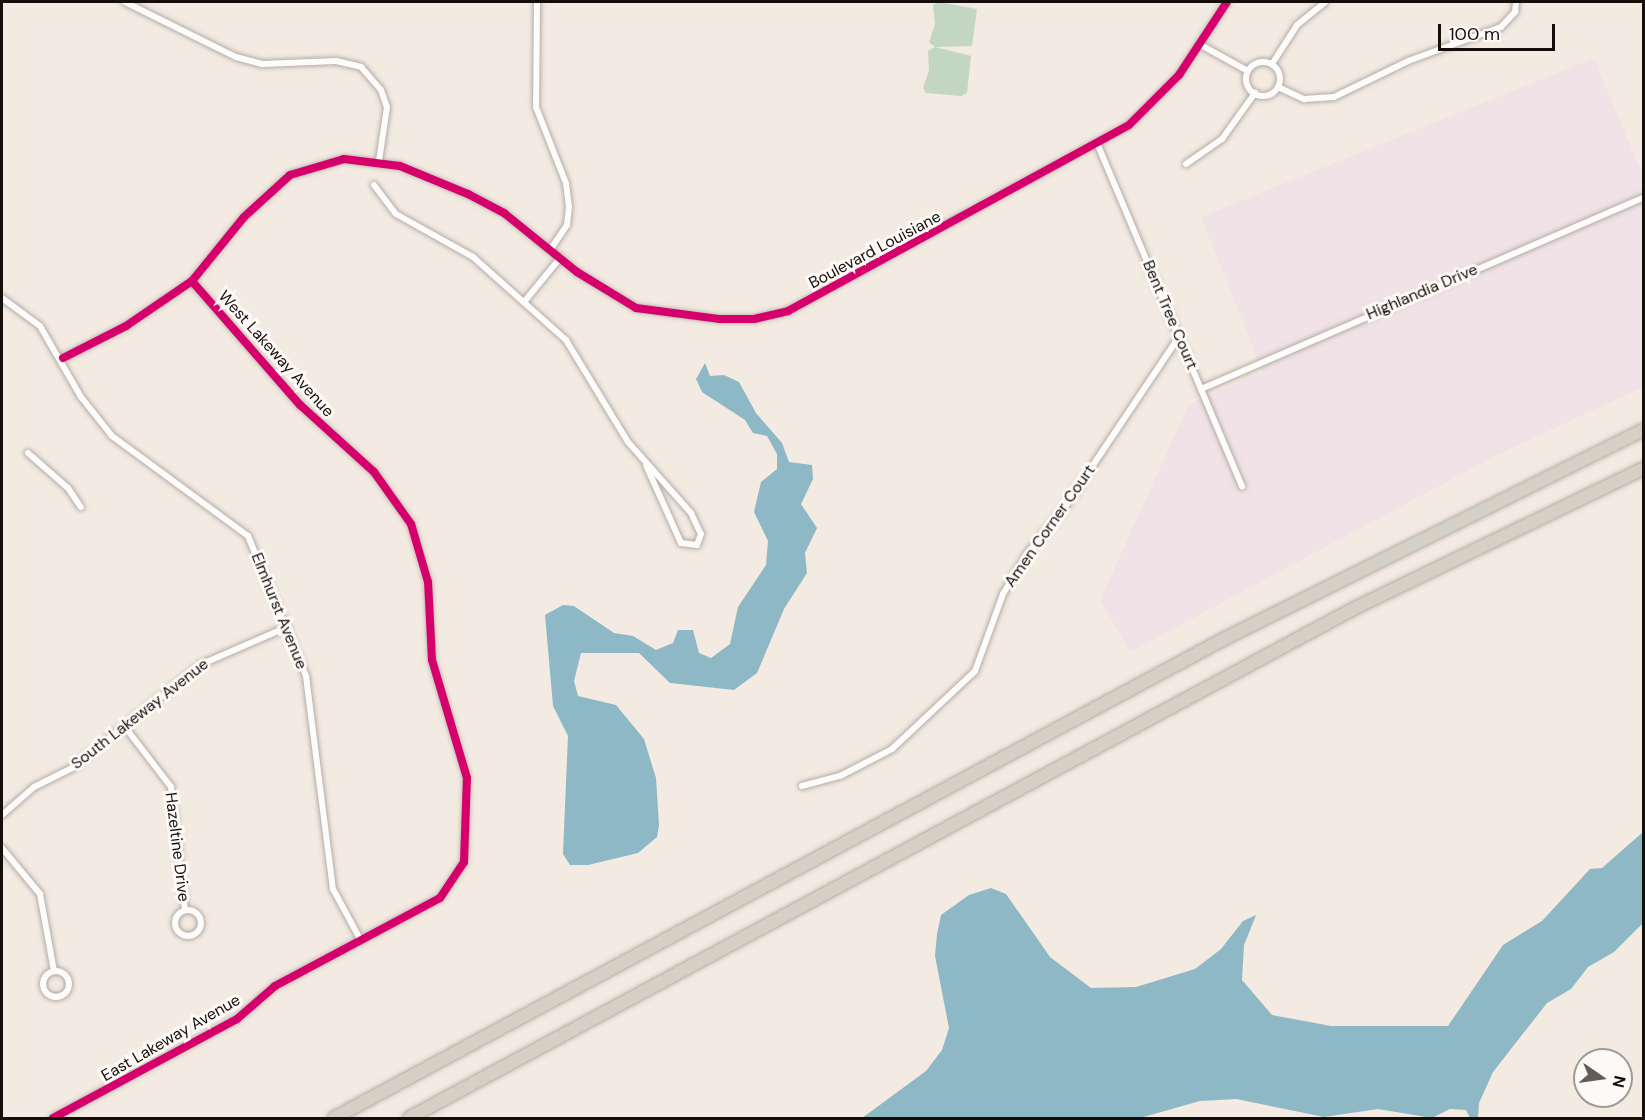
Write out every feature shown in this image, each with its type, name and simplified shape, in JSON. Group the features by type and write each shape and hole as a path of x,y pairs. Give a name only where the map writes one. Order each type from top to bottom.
{"highway":[{"path":"334,1119 1222,640 1644,430"},
{"path":"409,1119 1355,608 1644,468"}],"street":[{"path":"125,2 236,57 263,64 336,61 361,67 381,90 387,107 379,161"},
{"path":"537,2 536,107 566,183 569,206 567,225 551,249"},
{"name":"Boulevard Louisiane","path":"63,358 126,326 192,281 244,218 290,175 344,159 379,161 430,176 468,194 504,213 611,296 636,308 660,314 754,319 788,311 820,296 1097,143 1155,102 1199,44 1227,2"},
{"path":"1272,64 1298,25 1325,2"},
{"path":"1278,87 1304,99 1334,97 1408,61 1501,27 1515,12 1516,2"},
{"path":"1199,44 1248,71"},
{"path":"1257,63 1272,64 1279,74 1278,87 1268,95 1256,93 1248,85 1248,71 1257,63"},
{"path":"1186,164 1222,139 1256,93"},
{"name":"Bent Tree Court","path":"1097,143 1180,335 1242,487"},
{"path":"374,185 396,214 472,257 524,302 580,358 608,414 646,465 691,513 701,534 697,544 681,543 646,465"},
{"name":"Highlandia Drive","path":"1201,389 1644,197"},
{"path":"524,302 561,257"},
{"name":"West Lakeway Avenue","path":"192,281 300,405 374,472 411,524 428,582 432,660 467,778 467,838 458,875"},
{"name":"Elmhurst Avenue","path":"2,298 40,326 63,358 81,397 112,436 248,536 306,676 333,889 360,939"},
{"name":"Amen Corner Court","path":"802,786 840,776 892,749 975,671 1003,594 1027,554 1065,507 1180,335"},
{"path":"28,453 68,488 81,507"},
{"name":"South Lakeway Avenue","path":"2,815 34,787 72,768 202,664 287,627"},
{"name":"Hazeltine Drive","path":"125,727 171,787 185,910"},
{"path":"2,848 40,894 54,971"},
{"name":"East Lakeway Avenue","path":"53,1119 237,1019 275,986 440,898 458,875"},
{"name":"Hazeltine Drive","path":"185,910 197,913 201,920 198,932 190,936 176,927 176,918 185,910"},
{"path":"54,971 66,975 69,982 67,991 56,997 44,987 44,978 54,971"}],"shaded area":[{"path":"1594,58 1643,176 1643,387 1493,457 1130,652 1100,600 1189,404 1263,372 1201,217"}],"green space":[{"path":"938,2 977,9 972,46 935,47 929,42 935,24 933,5"},
{"path":"935,47 971,56 967,93 961,96 926,93 923,88 929,70 928,51"}],"water":[{"path":"705,363 710,376 724,375 739,382 756,413 782,443 789,462 812,465 813,479 801,504 817,528 805,553 807,573 784,609 757,673 734,690 670,683 639,653 581,653 574,681 578,696 616,705 644,739 656,778 659,825 657,837 638,853 588,865 570,865 563,854 568,736 553,706 545,615 563,605 574,606 614,633 633,636 656,650 673,643 678,630 693,630 699,653 711,658 730,644 738,607 766,565 768,541 754,512 761,482 777,469 777,454 767,436 753,433 745,420 702,392 696,379"},
{"path":"1643,832 1643,923 1614,952 1588,967 1571,989 1547,1003 1493,1072 1479,1103 1478,1118 1470,1118 1466,1110 1450,1109 1432,1118 1378,1109 1324,1117 1236,1099 1200,1101 1140,1118 862,1118 926,1071 942,1050 949,1028 935,956 937,934 941,915 969,895 991,888 1006,894 1050,957 1091,988 1136,987 1195,969 1221,949 1243,921 1256,915 1244,945 1242,980 1272,1015 1331,1026 1448,1026 1503,945 1542,921 1590,869 1602,868"}],"cycle path":[{"path":"63,358 126,326 192,281 244,217 290,175 344,159 400,166 468,194 504,213 577,272 636,308 720,319 754,319 788,311 1129,125 1179,75 1227,2"},
{"path":"53,1118 237,1019 275,986 440,898 464,862 467,778 432,660 428,582 411,524 374,472 300,405 192,281"}]}
